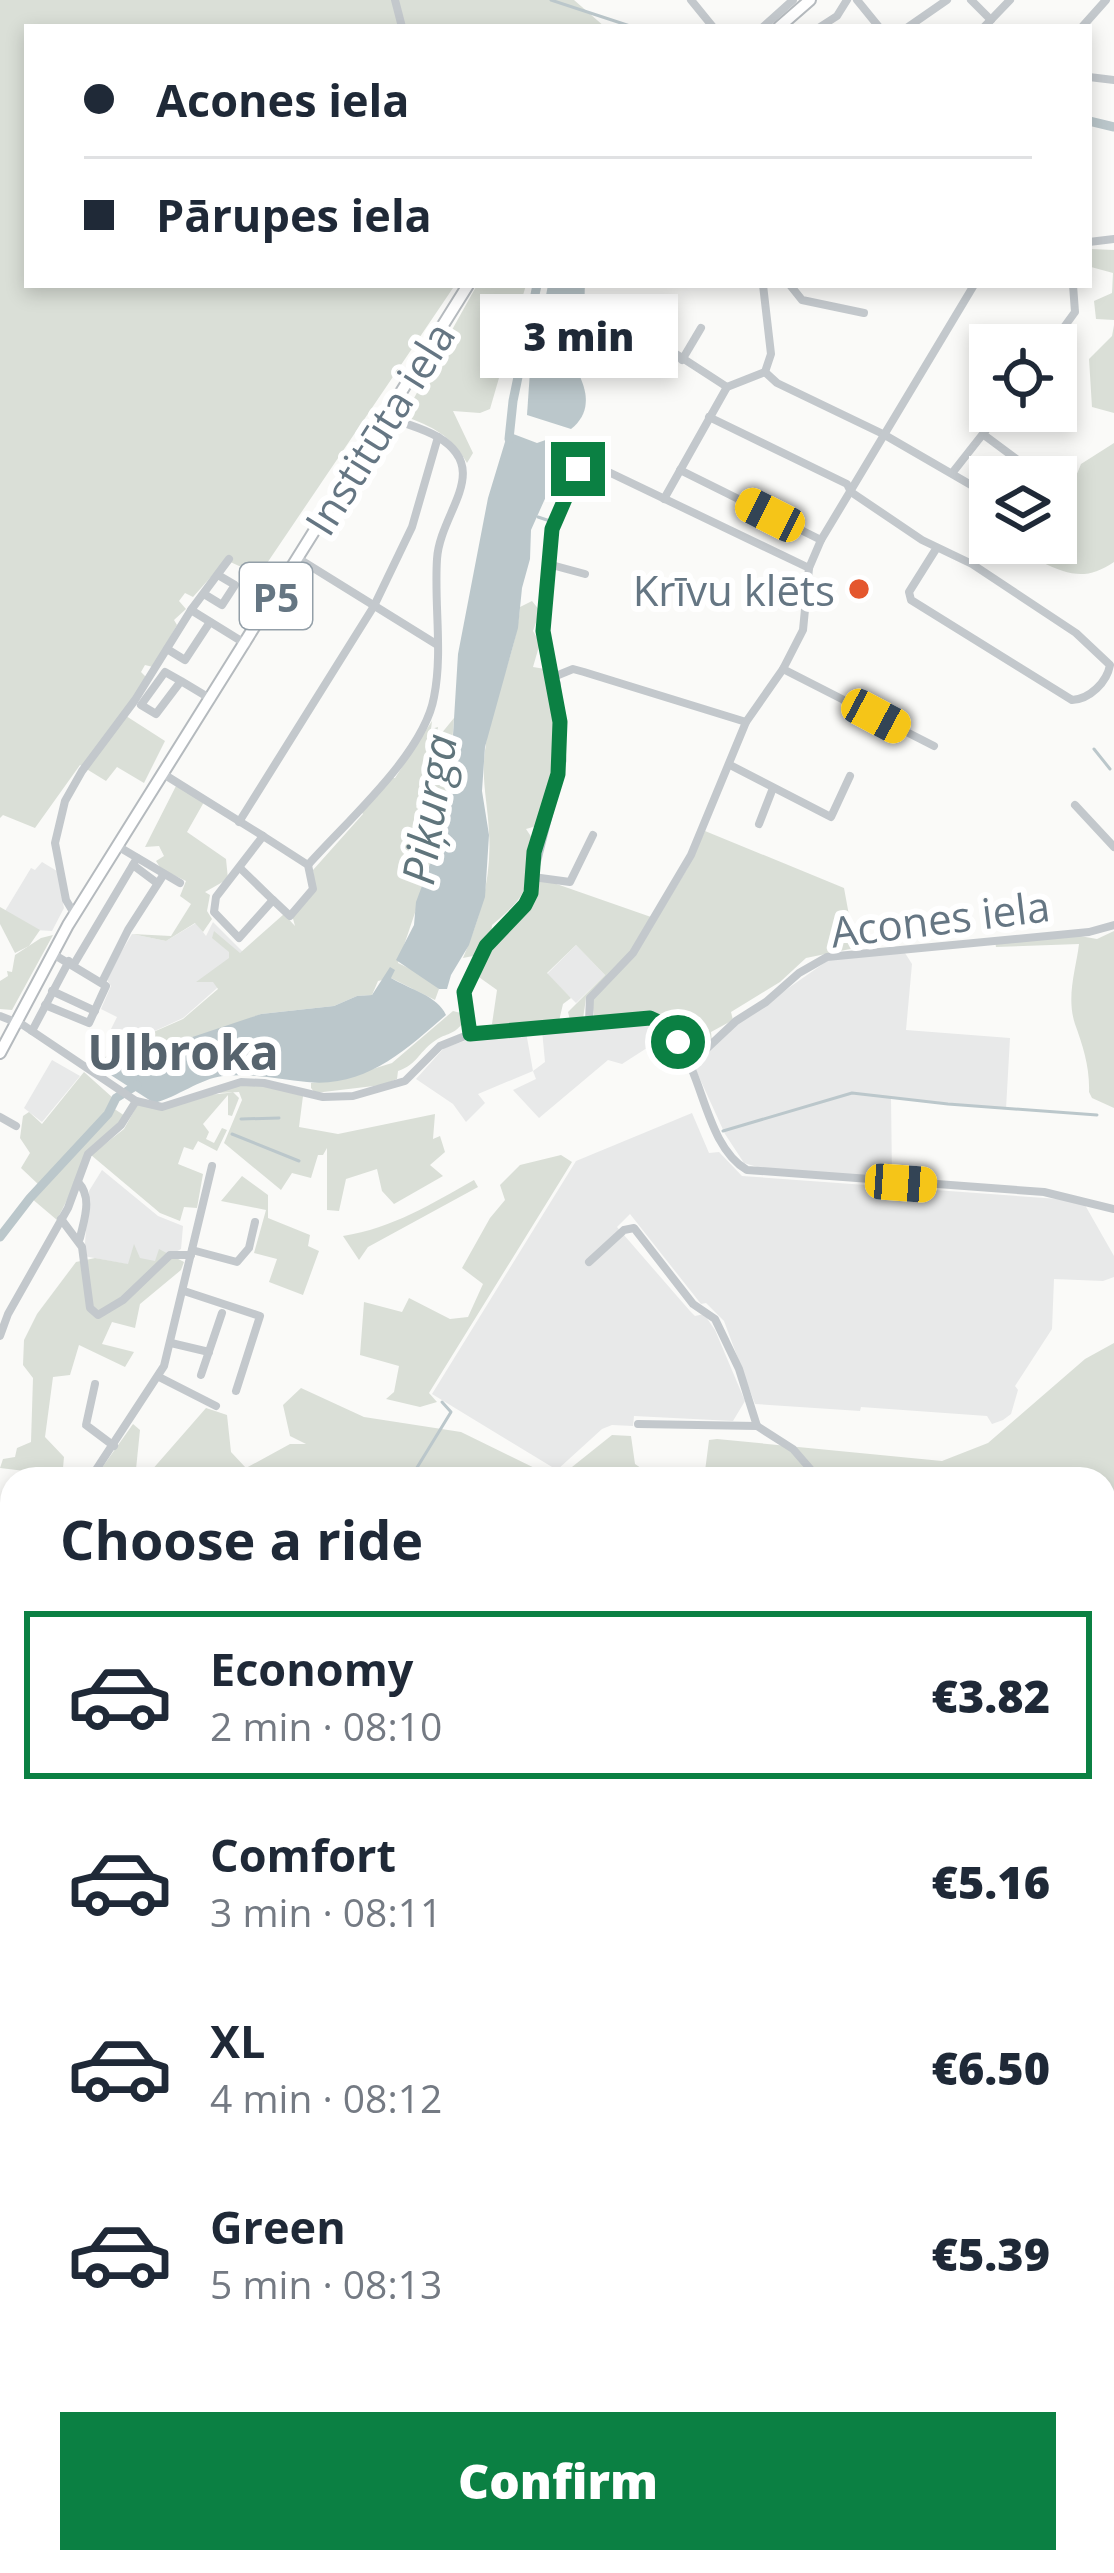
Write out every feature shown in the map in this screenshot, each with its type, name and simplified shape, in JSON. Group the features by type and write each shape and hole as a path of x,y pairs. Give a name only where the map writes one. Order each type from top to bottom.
{"main road":[{"path":"782,24 810,0"},
{"name":"Institūta iela","path":"0,1053 60,941 465,288"}],"street":[{"path":"692,0 711,24"},
{"path":"766,24 793,0"},
{"path":"825,24 847,0"},
{"path":"857,0 877,24"},
{"path":"912,24 947,0"},
{"path":"971,0 988,24 1010,0"},
{"path":"1085,24 1106,0"},
{"path":"764,288 771,354 765,372"},
{"path":"792,288 802,300 864,313"},
{"path":"589,1022 590,998 633,952 672,889 746,722 783,669 802,630 809,568 820,540 972,288"},
{"path":"1067,324 1075,313 1073,288"},
{"path":"633,326 727,387"},
{"path":"682,360 701,328"},
{"path":"664,499 727,387 765,372"},
{"path":"765,372 969,484"},
{"path":"308,865 410,752 434,700 439,542 465,473 457,453 438,437 387,416"},
{"path":"710,417 847,484 851,492 937,549 972,564 1076,633 1111,669 1091,693 1072,700 911,600 909,592 937,549"},
{"path":"951,473 986,432"},
{"path":"984,435 1012,456"},
{"path":"239,822 374,606 412,527 438,437"},
{"path":"470,1034 464,992 486,946 525,905 534,852 561,758 560,722 543,631 552,529 572,475 581,466 596,466 809,568"},
{"path":"680,470 820,540"},
{"path":"299,559 436,644"},
{"path":"77,916 66,900 56,830 77,777 229,560"},
{"path":"548,565 585,574"},
{"path":"204,595 222,605 235,585 218,575"},
{"path":"191,610 246,644"},
{"path":"167,650 185,661 210,622"},
{"path":"783,669 934,746"},
{"path":"551,678 573,670 584,672 746,722"},
{"path":"128,710 141,705 165,673 212,700"},
{"path":"141,705 156,714 181,681"},
{"path":"730,765 831,817 850,776"},
{"path":"165,775 308,865 313,889 290,916 240,868"},
{"path":"759,824 773,788"},
{"path":"1075,805 1114,846"},
{"path":"532,877 569,882 592,835"},
{"path":"263,836 216,897 214,912 239,938 274,900"},
{"path":"119,847 161,879 180,883"},
{"path":"32,1031 52,991 135,861"},
{"path":"102,982 161,879"},
{"name":"Acones iela","path":"686,1060 827,957 1089,932 1114,925"},
{"path":"45,1005 88,1023 106,986 53,954"},
{"path":"52,991 95,1011"},
{"path":"0,1016 32,1031 133,1098 162,1107 241,1082 323,1097 375,1092 405,1081 440,1046 470,1034 640,1017 659,1021 672,1032 723,1145 747,1171 1045,1192 1114,1209"},
{"path":"0,1336 61,1220 88,1154 122,1125 133,1098"},
{"path":"0,1117 16,1126"},
{"path":"99,1467 159,1377 212,1166"},
{"path":"78,1182 87,1202 79,1240 90,1308 98,1316 123,1300 170,1255 192,1252 236,1262 249,1248 255,1222"},
{"path":"61,1220 79,1240"},
{"path":"589,1262 624,1230 634,1228 693,1304 709,1312 721,1329 757,1426"},
{"path":"184,1292 260,1316 236,1391"},
{"path":"201,1375 222,1313"},
{"path":"170,1343 208,1352"},
{"path":"159,1377 216,1406"},
{"path":"95,1384 86,1425 114,1446"},
{"path":"638,1424 757,1426 793,1449 809,1467"}],"shaded area":[{"path":"0,0 574,0 602,24 24,24 24,288 453,288 259,575 226,560 193,597 185,593 179,601 186,609 174,620 177,625 153,667 145,665 141,672 146,677 123,714 165,741 144,783 117,767 106,781 80,765 35,828 3,815 0,818"},
{"path":"1092,249 1114,250 1114,320 1096,319 1094,301 1112,293 1113,273 1092,267"},
{"path":"475,288 525,288 490,409 453,411 473,453 467,463 440,433 404,416"},
{"path":"547,288 585,288 585,333 577,359 542,316"},
{"path":"540,324 571,361 584,389 582,417 571,429 527,415"},
{"path":"1114,325 1114,413 1092,407 1089,359 1112,336"},
{"path":"508,432 537,443 557,436 566,446 552,470 531,530 518,628 485,747 482,791 489,835 485,897 447,989 439,989 396,960 414,925 416,902 448,816 458,654 488,498"},
{"path":"1114,443 1114,562 1078,574 1046,564 1077,564 1077,474 1081,464"},
{"path":"532,601 540,611 533,631 540,643 533,667 545,669 556,768 540,825 526,829 532,838 523,893 492,925 478,955 463,958 489,865 484,772 488,733 520,607"},
{"path":"454,718 447,809 420,802 416,807 428,820 444,827 398,963 439,989 435,1000 391,978 378,981 372,995 334,1006 261,1014 199,1038 98,1066 123,1036 133,1041 183,1019 218,989 213,982 196,982 229,958 229,952 212,938 214,931 240,953 284,914 295,926 292,915 315,890 313,870 363,814 359,808 388,778 395,778 432,721 431,729 438,727 436,740"},
{"path":"176,786 204,802 187,832 226,859 228,879 205,892 210,895 207,911 212,919 203,932 195,923 166,941 132,934 171,936 191,904 180,896 186,881 161,869 156,861 164,856 159,846 145,847"},
{"path":"705,831 844,888 855,948 806,958 780,982 731,1012 733,1020 711,1032 712,1042 689,1053 664,1021 636,1014 594,1017 592,1000 640,947"},
{"path":"42,862 57,871 64,908 52,931 35,930 5,911 31,868 35,870"},
{"path":"537,880 651,917 628,955 586,998 583,1019 570,1020 568,1012 605,975 576,945 547,973 571,998 563,1004 559,1021 507,1027 492,1024 497,990 476,975 489,949 529,904"},
{"path":"0,907 40,930 29,946 15,953 0,924"},
{"path":"213,922 250,959 183,1018 133,1041 111,1029 117,1017 101,1009 111,986 106,978 132,934 166,941 196,923 206,936"},
{"path":"1114,931 1114,1108 1089,1092 1071,1004 1079,944 996,947 995,941 1074,935 1097,939"},
{"path":"53,935 12,1010 0,1009 0,981 8,976 7,971 12,972 15,955"},
{"path":"576,945 605,975 576,1003 547,974"},
{"path":"905,953 912,964 906,1030 1010,1038 1006,1109 891,1097 892,1177 767,1170 744,1163 725,1134 696,1062 734,1026 830,959"},
{"path":"390,967 395,970 391,978 430,998 446,1015 400,1053 366,1073 328,1082 223,1076 154,1103 106,1072 109,1065 261,1014 334,1006 372,995"},
{"path":"453,1011 461,1013 462,1024 398,1071 397,1079 315,1093 311,1088 311,1083 392,1063"},
{"path":"648,1023 664,1037 622,1064 608,1060 539,1118 513,1090 536,1079 533,1071 545,1062 542,1030"},
{"path":"526,1032 533,1071 478,1094 485,1103 466,1122 453,1104 416,1079 444,1048 476,1037"},
{"path":"52,1060 80,1076 42,1122 24,1108"},
{"path":"84,1072 113,1098 39,1185 21,1168 30,1153 20,1138 23,1116 29,1112 42,1124"},
{"path":"262,1085 303,1096 299,1127 338,1134 435,1114 433,1139 440,1136 445,1152 430,1165 443,1176 394,1204 382,1191 377,1169 346,1179 339,1211 327,1210 327,1148 318,1155 311,1178 292,1173 281,1190 224,1143 242,1100 239,1092 217,1093 228,1086"},
{"path":"233,1092 239,1098 232,1116 228,1115 228,1095 203,1124 209,1132 206,1139 214,1143 222,1128 227,1130 217,1151 198,1141 193,1150 184,1147 178,1164 203,1174 197,1208 184,1207 180,1221 160,1213 91,1155 124,1129 138,1104 164,1107 196,1096"},
{"path":"113,1108 125,1116 94,1146 57,1220 31,1198 110,1117"},
{"path":"692,1113 709,1153 719,1152 742,1176 1059,1199 1085,1205 1114,1256 1114,1277 1103,1281 1054,1279 1052,1329 1015,1386 1011,1414 992,1424 987,1416 755,1404 724,1321 706,1303 701,1304 630,1214 617,1227 695,1316 704,1314 745,1401 733,1421 634,1416 633,1426 602,1429 560,1467 552,1467 432,1394 576,1161"},
{"path":"561,1155 572,1162 429,1393 437,1402 420,1407 386,1399 394,1392 399,1366 360,1355 364,1302 402,1312 409,1298 450,1319 468,1317 483,1284 462,1268 505,1200 500,1185 520,1165"},
{"path":"102,1170 158,1216 183,1226 181,1249 147,1268 84,1256 89,1191"},
{"path":"242,1176 268,1195 268,1218 310,1235 308,1246 319,1251 303,1295 269,1282 277,1259 254,1253 266,1210 221,1201"},
{"path":"474,1180 478,1187 368,1247 359,1260 343,1236 395,1221"},
{"path":"134,1244 140,1258 155,1261 159,1249 184,1262 181,1270 140,1304 135,1328 112,1322 102,1344 134,1352 125,1367 79,1345 70,1375 53,1377 45,1437 64,1457 63,1467 0,1467 3,1459 15,1457 17,1448 31,1442 33,1378 23,1365 24,1340 37,1314 76,1262 95,1258 128,1264"},
{"path":"1114,1343 1114,1467 706,1467 709,1440 717,1439 942,1461 988,1443 1085,1359"},
{"path":"301,1388 364,1417 461,1432 532,1467 248,1467 290,1444 306,1444 290,1436 283,1405"},
{"path":"206,1408 227,1415 231,1452 245,1467 154,1467"},
{"path":"133,1424 140,1430 136,1467 103,1467"},
{"path":"612,1435 631,1436 639,1467 572,1467"}],"waterway":[{"path":"551,0 624,24"},
{"name":"Piķurga","path":"1092,122 1114,127"},
{"name":"Piķurga","path":"509,439 536,288"},
{"path":"558,527 576,479 588,470 596,472"},
{"path":"538,517 550,521"},
{"path":"537,872 565,761 559,682"},
{"path":"1094,749 1110,769"},
{"path":"488,952 528,907 537,883"},
{"name":"Piķurga","path":"0,1237 108,1114 116,1098 137,1085"},
{"path":"723,1131 852,1093 1097,1115"},
{"path":"241,1119 279,1118"},
{"path":"232,1134 299,1161"},
{"path":"417,1467 451,1412 442,1402"}],"place":[{"name":"Krīvu klēts","path":"859,589"}],"district":[{"name":"Ulbroka","path":"183,1051"}],"route":[{"path":"578,469 552,529 543,631 560,722 558,774 534,852 531,893 486,946 464,992 465,1015 470,1034 650,1018 665,1025 678,1042"}]}
